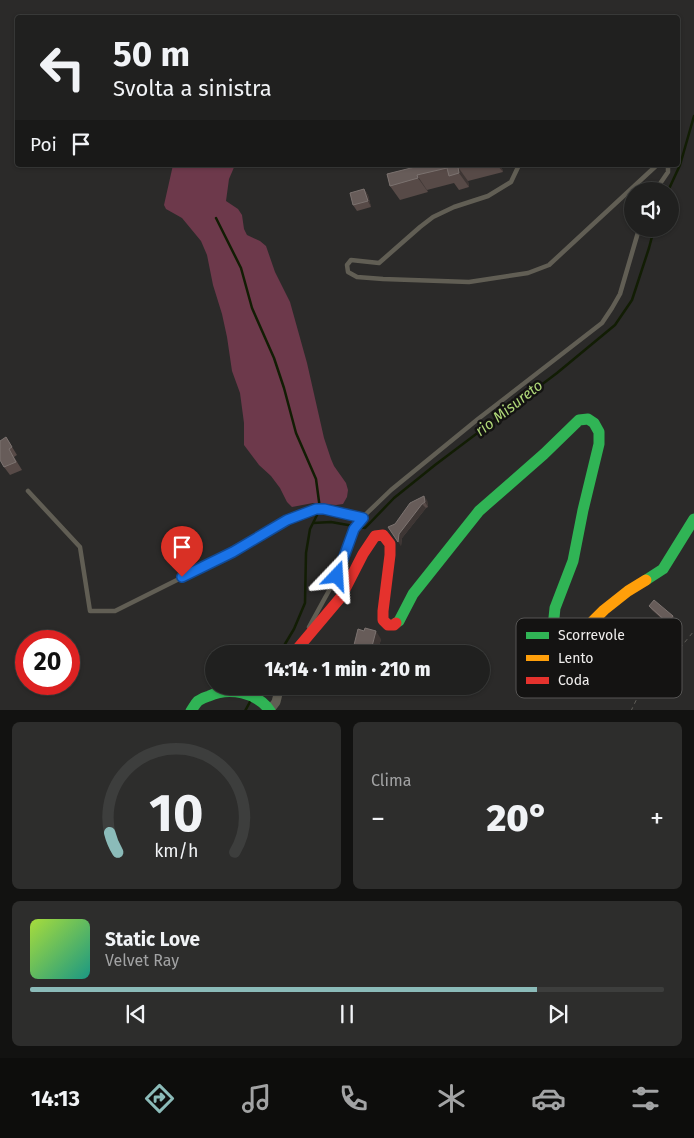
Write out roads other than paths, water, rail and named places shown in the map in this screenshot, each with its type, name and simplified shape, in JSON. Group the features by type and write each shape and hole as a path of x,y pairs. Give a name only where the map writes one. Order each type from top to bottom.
{"street":[{"path":"302,645 341,597 375,536 382,535 388,538 390,544 383,611 384,620 388,625 394,625 399,621 413,594 478,511 544,454 579,420 588,419 594,423 599,432 599,444 573,561 556,608 555,618"},
{"path":"596,618 628,591 663,569 694,519"},
{"path":"191,710 200,700 217,692 237,690 253,697 266,705 270,710 276,702 278,695"}],"lane":[{"path":"518,167 511,182 488,196 454,207 433,217 379,263 351,260 346,265 348,272 357,277 469,282 528,273 549,265 655,167"},
{"path":"661,182 668,172 668,167"},
{"path":"300,645 337,576 356,527 363,518 391,490 478,419 602,323 620,294 637,237"},
{"path":"28,491 80,547 90,611 114,610 233,552 287,520 316,509 324,509 363,518"}],"waterway":[{"name":"rio Misureto","path":"680,165 694,116"},
{"name":"rio Misureto","path":"672,182 679,167"},
{"name":"rio Misureto","path":"216,218 241,268 252,308 274,358 296,433 316,479 320,509 310,529 306,553 305,603 294,629 284,645"},
{"name":"rio Misureto","path":"313,523 331,522 365,528 394,498 557,373 615,325 632,300 652,237"},
{"name":"rio Misureto","path":"246,710 251,700"}]}
